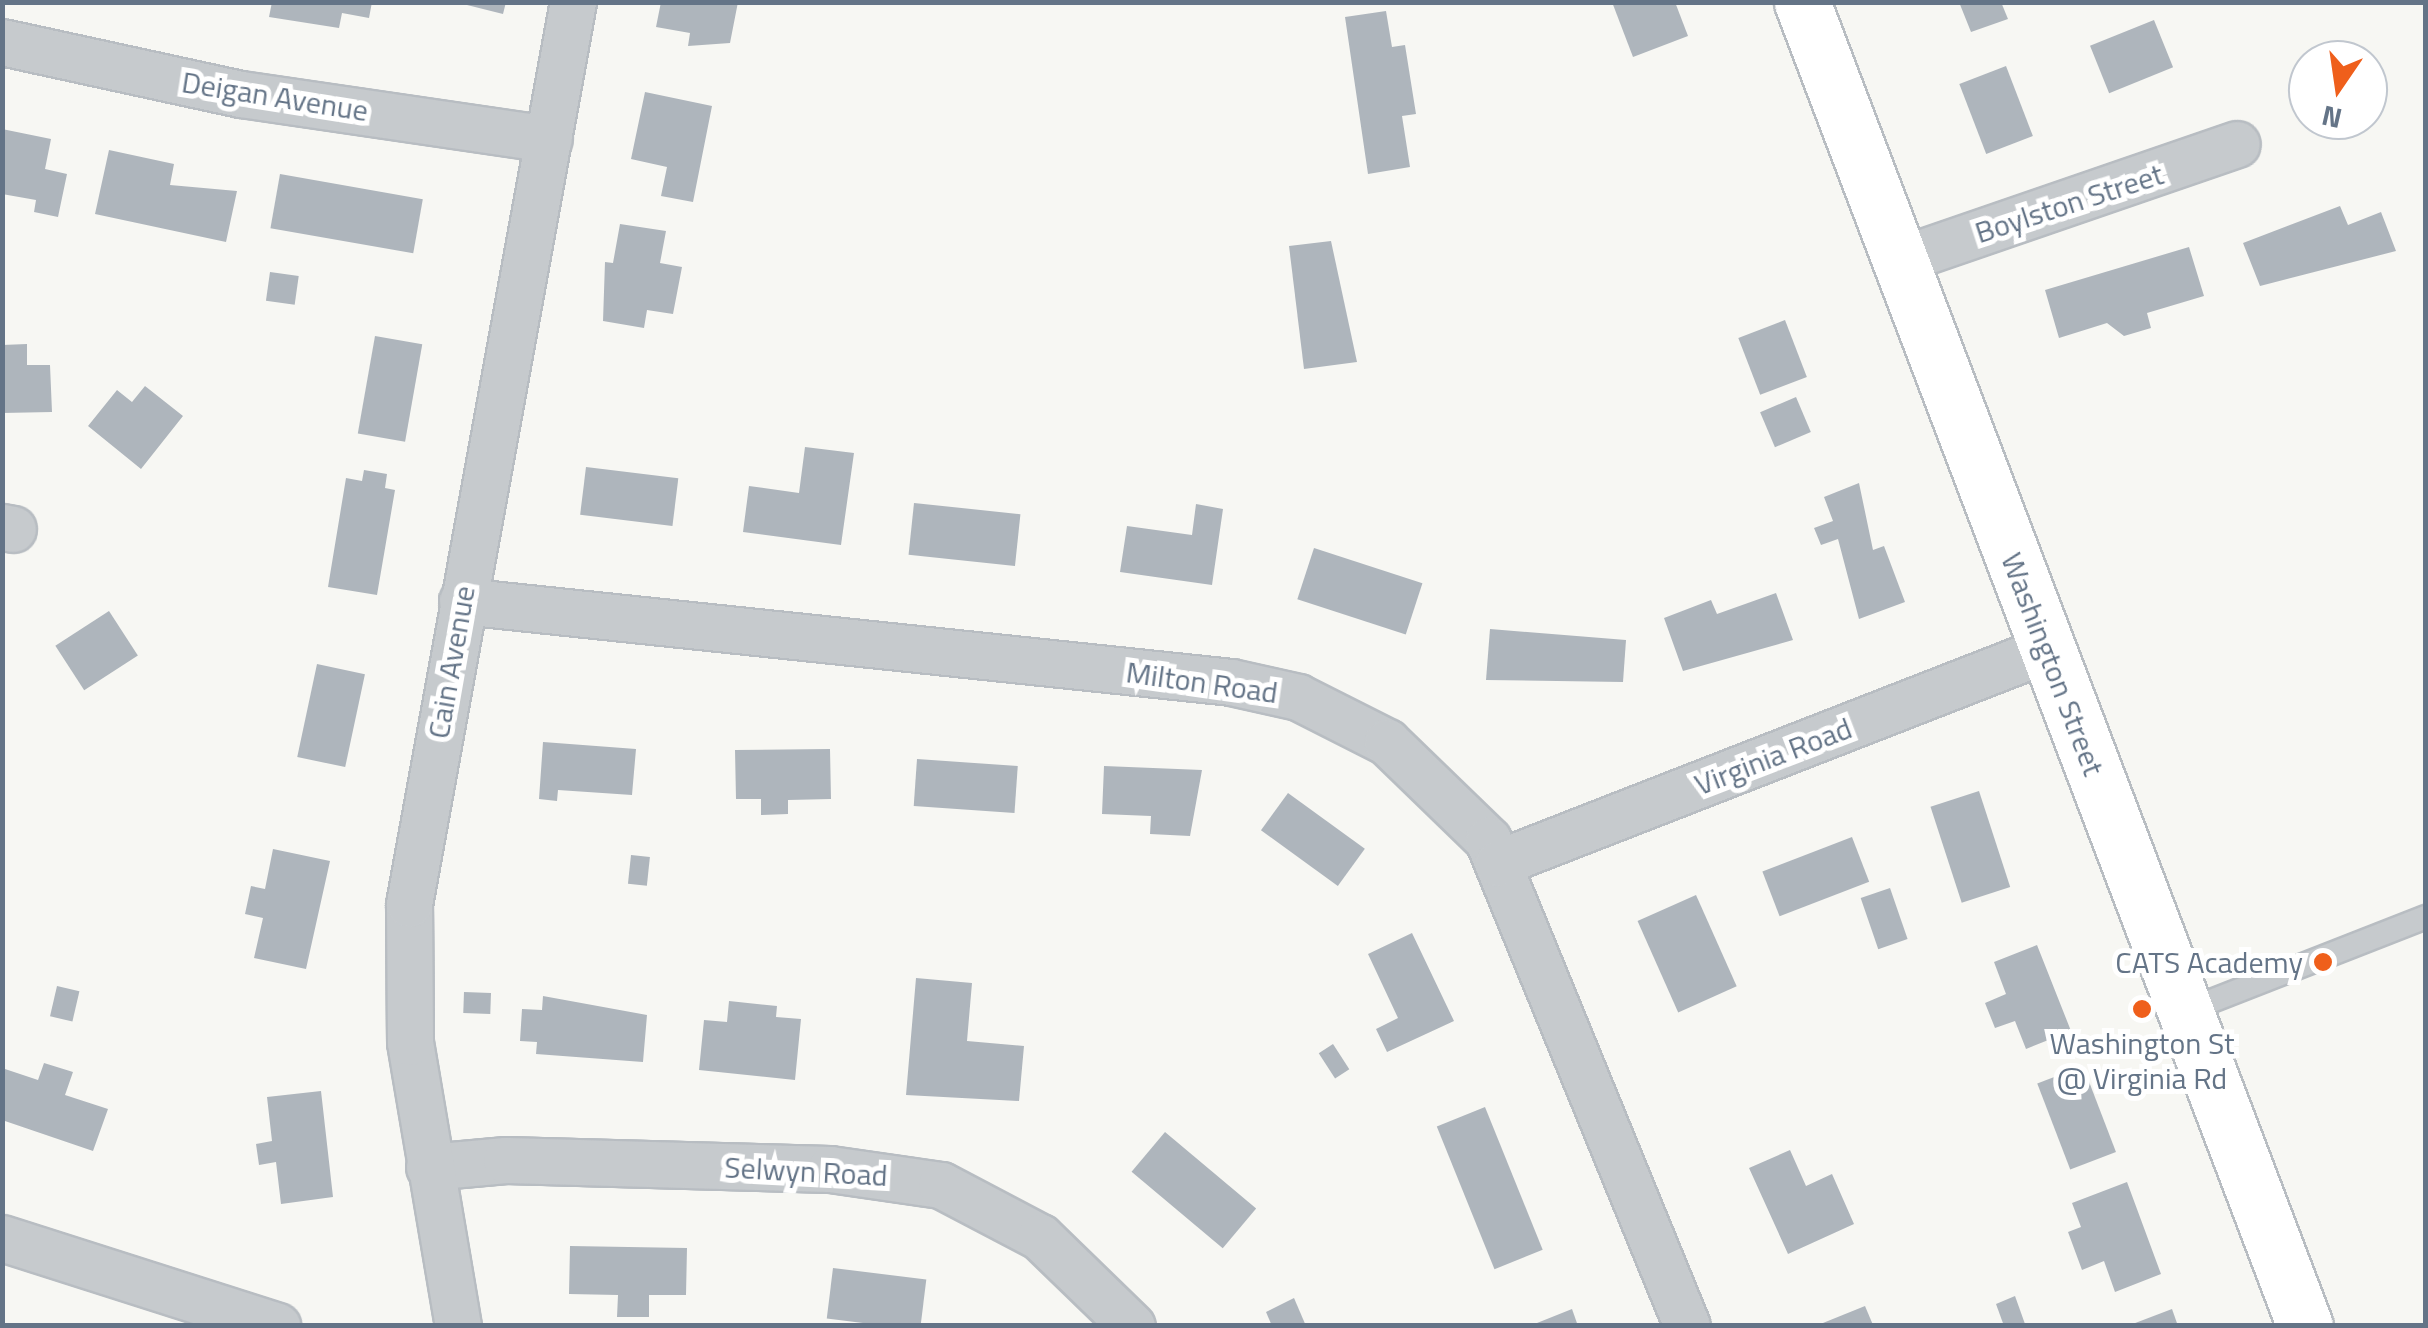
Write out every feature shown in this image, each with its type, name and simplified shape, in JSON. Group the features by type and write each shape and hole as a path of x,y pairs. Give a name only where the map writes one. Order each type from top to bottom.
{"main road":[{"name":"Washington Street","path":"1802,2 2305,1326"}],"street":[{"name":"Cain Avenue","path":"458,1326 430,1167 406,938 462,601 573,2"},
{"name":"Deigan Avenue","path":"2,42 241,94 549,139"},
{"name":"Boylston Street","path":"1900,260 2237,144"},
{"name":"Milton Road","path":"462,601 1264,688 1328,710 1412,760 1476,822 1498,863 1688,1326"},
{"name":"Virginia Road","path":"1498,863 2047,649"},
{"name":"Selwyn Road","path":"430,1167 506,1160 830,1169 941,1185 1040,1236 1132,1326"},
{"path":"2,1238 277,1326"}],"lane":[{"path":"2186,1011 2426,916"}],"building":[{"path":"272,2 372,2 369,18 342,13 339,28 269,17"},
{"path":"455,2 506,2 503,14"},
{"path":"661,2 738,2 730,43 688,46 690,33 656,27"},
{"path":"1612,2 1675,2 1688,36 1633,57"},
{"path":"1959,2 2001,2 2008,19 1971,32"},
{"path":"1386,11 1392,47 1405,45 1416,114 1402,116 1410,167 1368,174 1345,17"},
{"path":"2154,20 2173,67 2109,93 2090,46"},
{"path":"2006,66 2033,136 1986,154 1959,84"},
{"path":"645,92 712,106 693,202 661,196 667,167 631,159"},
{"path":"2,129 51,139 45,169 67,174 58,217 34,212 36,200 2,194"},
{"path":"109,150 174,164 170,185 237,191 226,242 95,214"},
{"path":"280,174 423,199 413,253 270,228"},
{"path":"2340,206 2348,225 2381,212 2396,251 2260,286 2243,243"},
{"path":"620,224 666,231 660,263 682,267 673,314 647,310 644,328 603,321 605,262 613,263"},
{"path":"1331,241 1357,362 1304,369 1289,246"},
{"path":"2189,247 2204,296 2147,313 2151,328 2124,336 2107,323 2059,338 2045,290"},
{"path":"270,272 299,276 295,305 266,301"},
{"path":"1785,320 1807,377 1760,395 1738,338"},
{"path":"375,336 422,344 405,442 358,433"},
{"path":"27,344 27,365 50,365 52,412 2,413 2,345"},
{"path":"145,386 183,416 141,469 88,426 117,390 132,402"},
{"path":"1796,397 1811,432 1775,447 1760,412"},
{"path":"805,447 854,453 841,545 743,532 749,486 799,493"},
{"path":"586,467 678,478 672,526 580,515"},
{"path":"364,470 387,474 385,488 395,490 377,595 328,587 346,478 362,481"},
{"path":"1859,483 1873,550 1884,546 1905,602 1859,619 1838,539 1821,545 1814,528 1833,521 1824,497"},
{"path":"914,503 1020,514 1015,566 909,555"},
{"path":"1196,504 1223,509 1212,585 1120,572 1127,526 1192,535"},
{"path":"1314,548 1422,583 1406,635 1297,599"},
{"path":"1776,593 1793,640 1683,671 1664,618 1711,600 1717,614"},
{"path":"109,611 138,655 84,690 55,646"},
{"path":"1490,629 1626,640 1623,682 1486,680"},
{"path":"317,664 365,674 345,767 297,757"},
{"path":"543,742 636,749 632,795 558,790 557,801 539,799"},
{"path":"830,749 831,799 788,800 788,814 761,815 761,799 736,799 735,750"},
{"path":"917,759 1018,766 1014,813 914,806"},
{"path":"1104,766 1202,770 1190,836 1150,834 1151,816 1102,814"},
{"path":"1979,791 2010,887 1962,903 1930,807"},
{"path":"1288,793 1365,849 1338,886 1261,830"},
{"path":"1852,837 1869,882 1780,916 1762,871"},
{"path":"273,849 330,861 306,969 254,958 263,918 245,914 251,886 265,889"},
{"path":"631,855 650,857 647,886 628,884"},
{"path":"1890,888 1908,939 1878,949 1861,898"},
{"path":"1696,895 1737,986 1678,1012 1638,921"},
{"path":"1412,933 1454,1021 1387,1052 1376,1029 1398,1018 1368,954"},
{"path":"2037,945 2071,1031 2026,1049 2015,1021 1995,1028 1985,1003 2006,994 1994,962"},
{"path":"916,978 972,983 967,1041 1024,1046 1019,1101 906,1095"},
{"path":"57,986 79,991 72,1021 50,1016"},
{"path":"464,992 491,993 490,1014 463,1013"},
{"path":"543,996 647,1015 643,1062 536,1054 537,1042 520,1041 522,1009 542,1010"},
{"path":"729,1001 777,1006 776,1017 801,1019 795,1080 699,1070 704,1020 727,1022"},
{"path":"1333,1044 1349,1069 1335,1078 1319,1053"},
{"path":"44,1063 73,1072 65,1095 108,1109 93,1151 2,1120 2,1068 38,1080"},
{"path":"2083,1066 2116,1152 2070,1169 2037,1084"},
{"path":"321,1091 333,1197 281,1204 276,1162 259,1165 256,1144 272,1141 267,1097"},
{"path":"1485,1107 1543,1250 1494,1269 1437,1126"},
{"path":"1165,1132 1256,1208 1223,1248 1132,1172"},
{"path":"1790,1150 1806,1186 1832,1174 1854,1224 1788,1254 1749,1168"},
{"path":"2127,1182 2161,1274 2115,1292 2104,1261 2082,1270 2068,1232 2081,1227 2072,1203"},
{"path":"570,1246 687,1248 686,1295 649,1295 649,1317 617,1317 618,1295 569,1294"},
{"path":"833,1268 926,1279 921,1326 827,1319"},
{"path":"2015,1296 2025,1324 2004,1326 1996,1304"},
{"path":"1294,1298 1306,1326 1272,1326 1266,1312"},
{"path":"1865,1306 1873,1325 1818,1325"},
{"path":"1572,1309 1578,1326 1532,1326 1532,1325"},
{"path":"2172,1309 2178,1326 2130,1326 2130,1325"}],"place":[{"name":"CATS Academy","path":"2323,962"},
{"name":"Washington St @ Virginia Rd","path":"2142,1009"}]}
